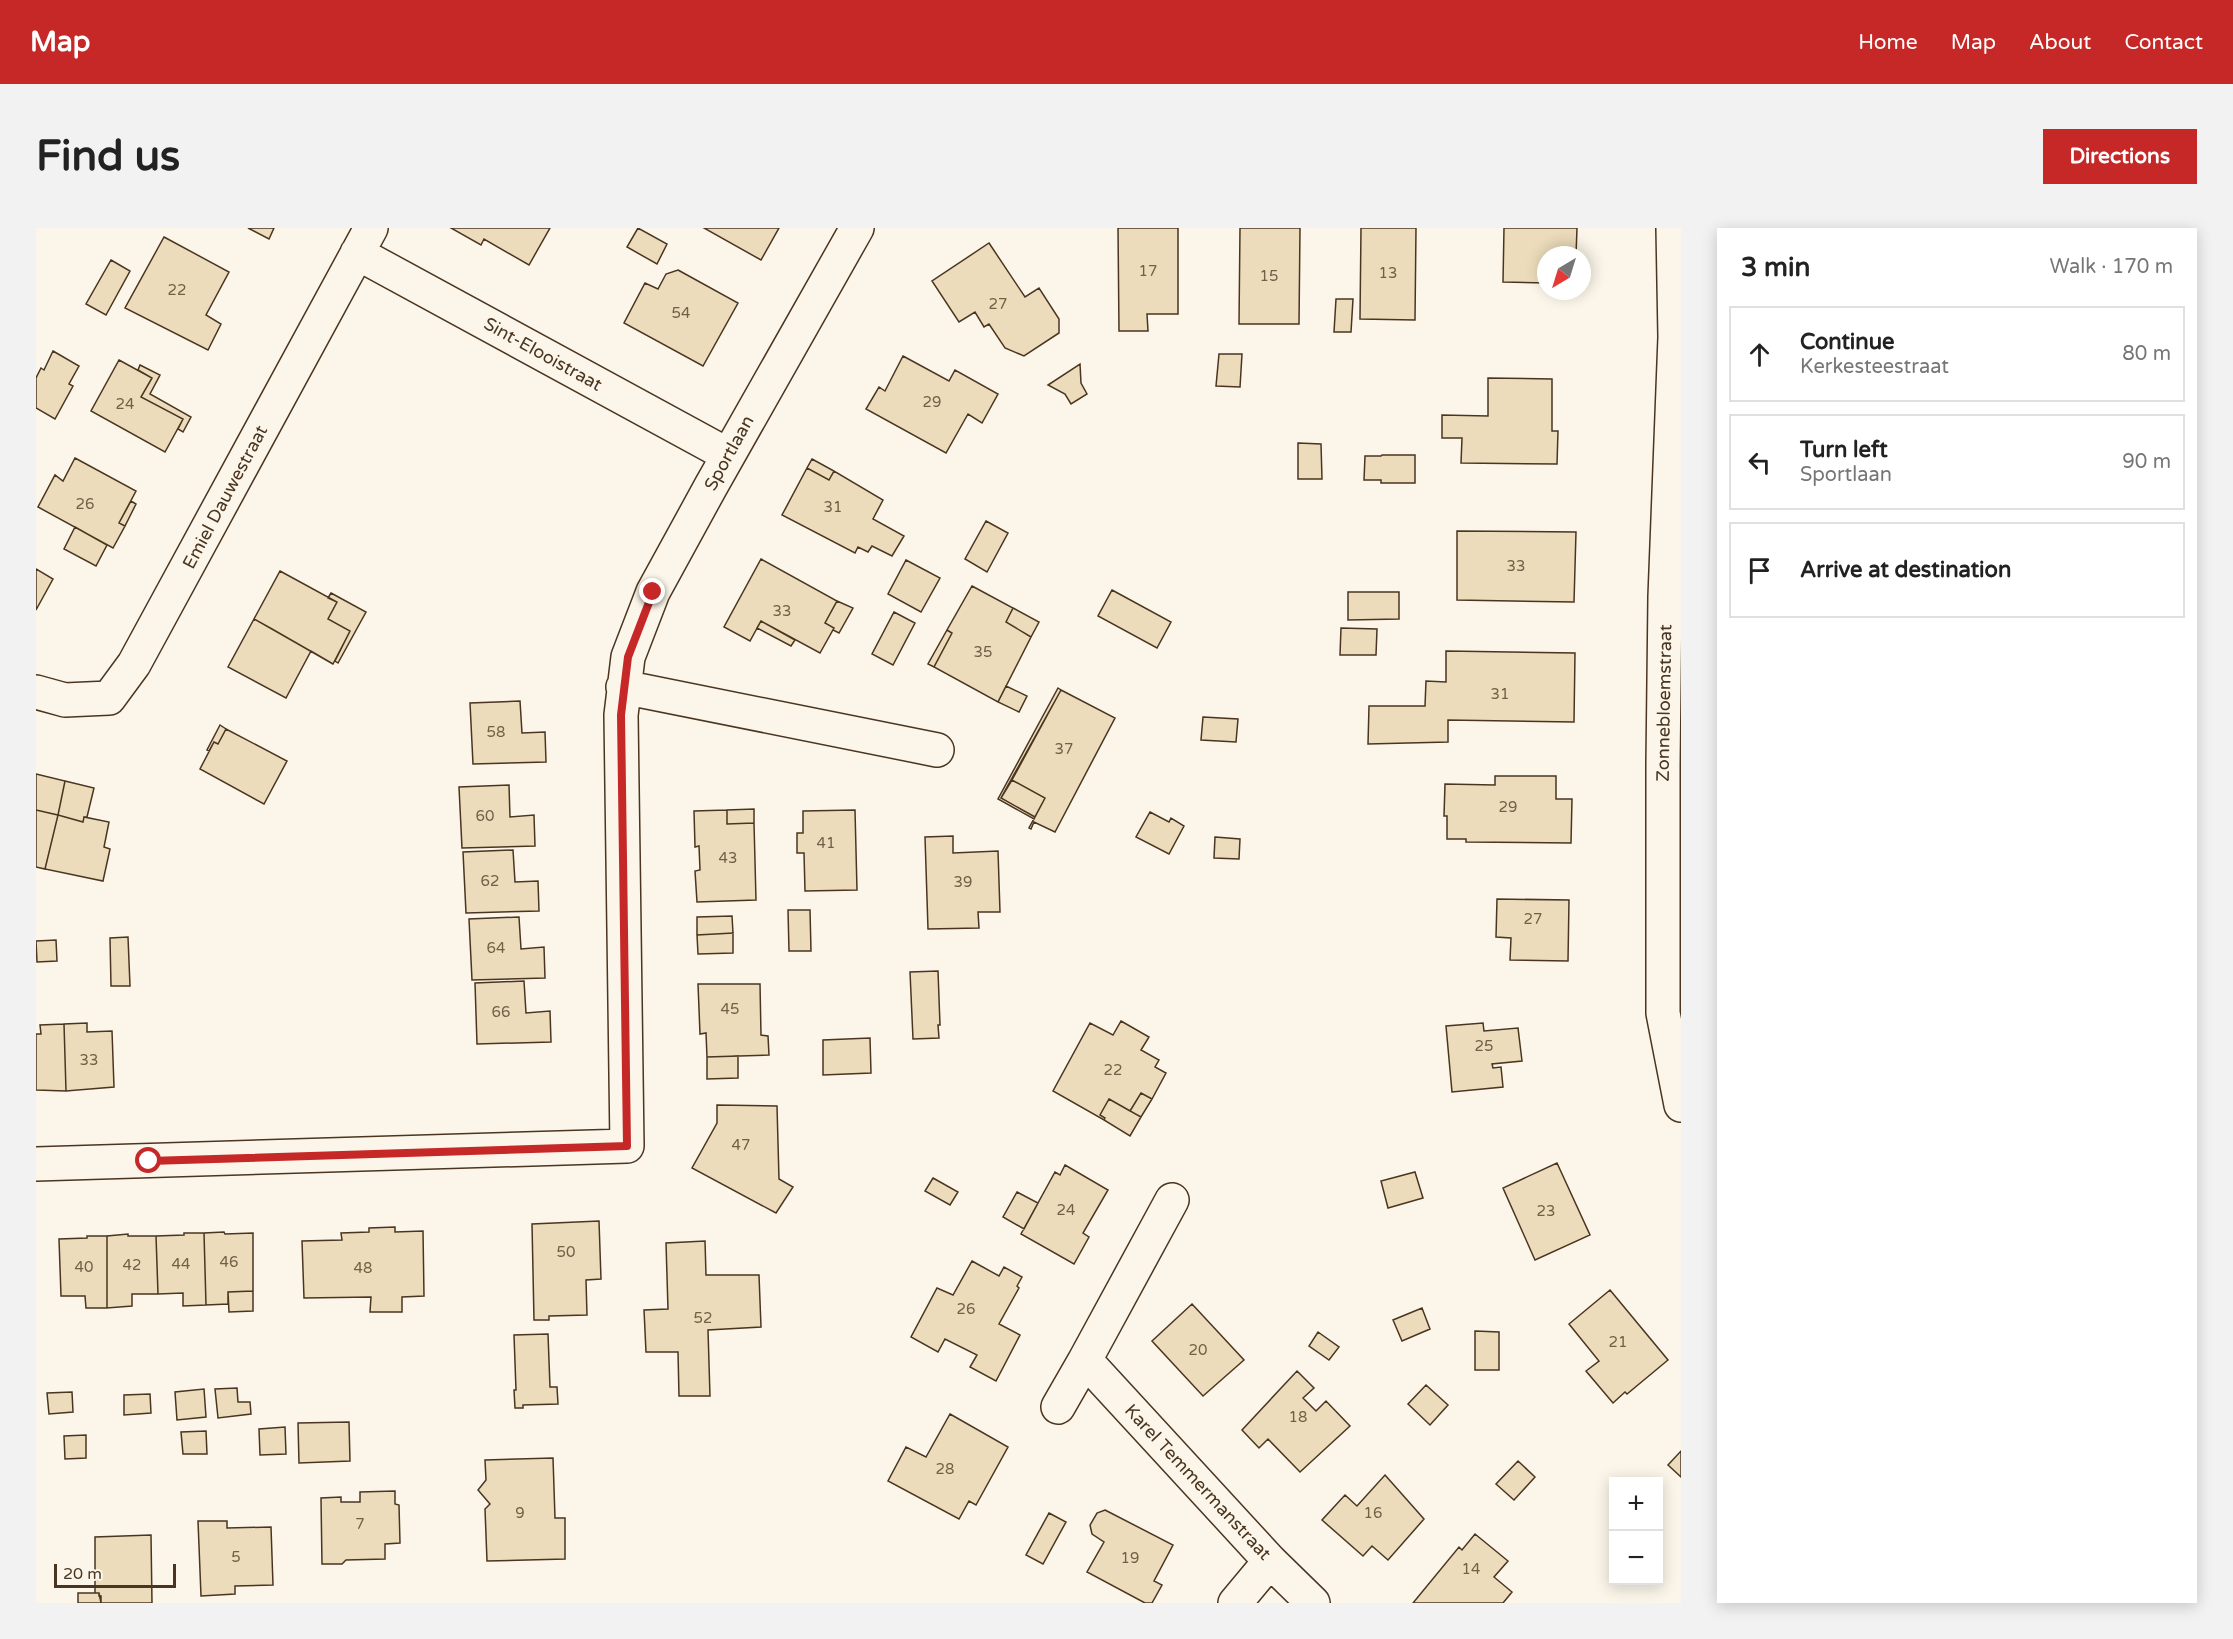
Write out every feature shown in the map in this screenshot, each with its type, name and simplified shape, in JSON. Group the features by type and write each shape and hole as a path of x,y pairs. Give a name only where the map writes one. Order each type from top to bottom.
{"street":[{"name":"Sportlaan","path":"36,1164 627,1146 621,715 628,657 653,592 857,228"},
{"name":"Zonnebloemstraat","path":"1673,228 1675,337 1665,621 1663,1013 1681,1105"},
{"name":"Sint-Elooistraat","path":"364,240 728,455"},
{"name":"Emiel Dauwestraat","path":"36,692 65,700 109,699 134,664 364,240"},
{"path":"623,687 937,750"},
{"path":"1058,1407 1172,1200"},
{"name":"Karel Temmermanstraat","path":"1085,1360 1270,1561 1312,1603"},
{"path":"1236,1603 1270,1561"}],"building":[{"path":"248,228 274,228 269,239"},
{"path":"451,228 550,228 529,265 484,239 481,245"},
{"path":"638,228 667,244 657,264 627,247"},
{"path":"704,228 779,228 761,260"},
{"path":"1118,228 1178,228 1178,314 1147,314 1148,331 1119,331"},
{"path":"1240,228 1300,228 1299,324 1239,324"},
{"path":"1361,228 1416,228 1415,320 1360,319"},
{"path":"1504,228 1577,228 1576,246 1537,246 1537,283 1503,282"},
{"path":"164,237 229,272 206,315 221,324 208,350 125,308"},
{"path":"989,243 1025,297 1039,288 1059,319 1059,333 1024,356 1005,348 989,324 984,327 975,312 959,322 932,281"},
{"path":"111,260 130,271 106,315 86,304"},
{"path":"678,270 738,303 703,366 624,323 645,283 658,289 666,274"},
{"path":"1336,299 1353,299 1351,332 1334,332"},
{"path":"53,351 79,366 69,384 73,386 55,419 36,408 36,378 41,368 44,370"},
{"path":"1219,354 1242,354 1240,387 1216,386"},
{"path":"903,356 949,381 955,370 998,394 982,423 968,414 946,453 866,409 879,387 885,391"},
{"path":"119,360 152,378 141,397 183,419 165,452 91,411"},
{"path":"1080,364 1081,383 1087,394 1071,404 1065,394 1048,385"},
{"path":"140,365 160,375 150,394 191,417 183,432 178,429 183,419 141,397 152,378 138,370"},
{"path":"1488,378 1552,379 1552,431 1558,431 1557,464 1461,463 1462,438 1442,438 1442,415 1488,416"},
{"path":"1298,443 1321,444 1322,479 1298,479"},
{"path":"1415,455 1415,483 1381,483 1381,480 1364,480 1365,456"},
{"path":"75,458 136,491 119,523 125,526 113,548 38,507 55,475 63,481"},
{"path":"812,459 834,471 829,480 807,468"},
{"path":"807,468 829,480 834,471 883,500 873,519 904,536 892,556 872,546 868,552 858,547 855,553 782,515"},
{"path":"131,501 136,504 125,526 119,523"},
{"path":"986,521 1008,533 987,572 965,559"},
{"path":"75,527 107,545 96,566 64,549"},
{"path":"1457,531 1576,532 1574,602 1457,600"},
{"path":"761,559 837,601 825,623 834,628 820,653 761,621 750,641 724,627"},
{"path":"906,560 940,578 921,612 888,594"},
{"path":"36,569 53,579 36,610"},
{"path":"280,571 337,602 328,619 350,631 333,664 254,619"},
{"path":"972,586 1013,608 1006,622 1031,637 998,702 934,667 952,633 947,630"},
{"path":"1112,590 1171,622 1157,648 1098,616"},
{"path":"1348,592 1399,592 1399,619 1348,620"},
{"path":"331,593 366,612 338,663 335,661 350,631 328,619 337,602 328,598"},
{"path":"837,601 853,608 839,633 825,623"},
{"path":"1013,608 1039,622 1031,637 1006,622"},
{"path":"894,612 915,623 893,665 872,654"},
{"path":"254,619 311,651 286,698 228,667"},
{"path":"761,621 795,640 791,646 757,628"},
{"path":"1341,628 1377,629 1376,655 1340,655"},
{"path":"947,630 952,633 934,667 928,664"},
{"path":"1446,651 1575,653 1574,722 1448,720 1448,742 1368,744 1369,706 1425,706 1426,681 1446,682"},
{"path":"1006,686 1027,696 1019,712 998,702"},
{"path":"1058,688 1061,690 1001,798 1035,817 1034,819 998,799"},
{"path":"1061,690 1115,718 1055,832 1034,822 1031,829 1029,828 1045,798 1012,780"},
{"path":"520,701 522,733 545,732 546,762 473,764 470,703"},
{"path":"1203,717 1238,719 1236,742 1201,740"},
{"path":"220,725 226,729 218,744 214,742 209,751 207,750"},
{"path":"226,729 287,761 264,804 200,769 214,742 218,744"},
{"path":"36,774 65,781 58,815 36,810"},
{"path":"1495,776 1556,776 1556,799 1572,799 1571,843 1466,842 1466,839 1447,839 1447,816 1444,816 1445,784 1495,785"},
{"path":"1012,780 1045,798 1035,817 1001,798"},
{"path":"65,781 94,788 87,817 84,817 83,822 58,815"},
{"path":"509,785 510,817 534,815 535,846 462,848 459,787"},
{"path":"754,809 754,823 727,824 727,810"},
{"path":"36,810 58,815 45,869 36,867"},
{"path":"727,810 727,824 754,823 756,900 697,902 695,871 700,870 699,846 695,847 694,811"},
{"path":"855,810 857,890 805,891 804,853 797,853 797,833 803,833 803,811"},
{"path":"1150,812 1169,822 1171,818 1184,826 1169,854 1136,837"},
{"path":"58,815 83,822 84,817 109,822 104,847 110,849 103,881 45,869"},
{"path":"953,836 953,853 998,851 1000,912 978,912 979,928 928,929 925,837"},
{"path":"1215,837 1240,839 1239,859 1214,858"},
{"path":"513,850 515,882 538,881 539,911 466,913 463,852"},
{"path":"1497,899 1569,900 1568,961 1510,960 1511,938 1496,937"},
{"path":"788,910 810,910 811,951 789,951"},
{"path":"732,916 733,933 697,935 697,917"},
{"path":"519,917 521,949 544,947 545,978 472,980 469,919"},
{"path":"733,933 733,953 698,954 697,935"},
{"path":"128,937 130,986 111,986 110,938"},
{"path":"56,940 57,961 37,962 36,941"},
{"path":"938,971 939,1038 913,1039 910,972"},
{"path":"524,981 526,1013 550,1011 551,1042 477,1044 475,983"},
{"path":"698,984 760,984 761,1035 768,1036 769,1055 707,1057 706,1033 700,1034"},
{"path":"1121,1021 1149,1037 1141,1050 1159,1060 1155,1067 1166,1073 1152,1099 1141,1093 1130,1111 1109,1099 1100,1115 1105,1118 1104,1120 1053,1091 1090,1023 1113,1035"},
{"path":"87,1023 87,1032 112,1031 114,1087 66,1091 64,1024"},
{"path":"1483,1023 1484,1031 1518,1028 1522,1061 1492,1064 1493,1068 1501,1067 1503,1087 1452,1092 1446,1026"},
{"path":"64,1024 66,1091 36,1090 36,1034 41,1034 40,1025"},
{"path":"870,1038 871,1073 823,1075 823,1040"},
{"path":"738,1056 738,1078 707,1079 707,1057"},
{"path":"1141,1093 1152,1099 1141,1117 1130,1111"},
{"path":"1109,1099 1141,1117 1130,1136 1104,1120 1105,1118 1100,1115"},
{"path":"717,1105 777,1106 779,1179 793,1187 776,1213 692,1168 717,1123"},
{"path":"1557,1163 1590,1235 1535,1260 1503,1188"},
{"path":"1065,1165 1108,1190 1083,1233 1089,1237 1074,1264 1021,1234 1055,1172 1060,1175"},
{"path":"1415,1172 1423,1198 1388,1208 1381,1181"},
{"path":"933,1178 958,1192 950,1205 925,1191"},
{"path":"1017,1192 1038,1203 1024,1229 1003,1217"},
{"path":"599,1221 601,1279 586,1280 587,1315 549,1316 549,1320 534,1320 532,1224"},
{"path":"395,1227 395,1232 423,1231 424,1296 402,1297 402,1312 370,1312 371,1297 304,1298 302,1241 342,1240 341,1233 369,1232 369,1228"},
{"path":"224,1232 225,1234 253,1233 253,1291 228,1292 228,1304 206,1305 204,1233"},
{"path":"184,1233 204,1233 206,1305 183,1306 183,1293 158,1294 156,1236 184,1235"},
{"path":"128,1234 128,1236 156,1236 158,1294 132,1294 132,1306 107,1308 107,1236"},
{"path":"87,1236 107,1236 107,1308 86,1308 85,1296 61,1296 59,1239 87,1238"},
{"path":"705,1241 706,1275 759,1275 761,1327 708,1330 710,1396 679,1396 678,1352 646,1352 644,1310 668,1309 666,1243"},
{"path":"972,1261 999,1276 1004,1267 1022,1277 1017,1286 1019,1288 999,1324 1020,1335 996,1381 970,1367 977,1355 945,1339 938,1352 911,1337 937,1288 953,1295"},
{"path":"1610,1290 1668,1360 1613,1403 1586,1371 1599,1361 1569,1324"},
{"path":"253,1291 253,1311 229,1312 228,1292"},
{"path":"1192,1304 1244,1360 1203,1396 1152,1341"},
{"path":"1422,1308 1430,1329 1402,1341 1393,1320"},
{"path":"1475,1331 1499,1332 1499,1370 1475,1370"},
{"path":"1318,1332 1339,1347 1329,1360 1309,1346"},
{"path":"548,1334 550,1387 557,1387 558,1404 523,1405 523,1408 515,1408 514,1335"},
{"path":"1297,1371 1314,1388 1303,1398 1316,1411 1326,1401 1350,1426 1300,1472 1268,1439 1259,1448 1242,1430"},
{"path":"1426,1385 1448,1405 1430,1425 1408,1404"},
{"path":"237,1388 238,1402 250,1402 251,1414 218,1418 215,1389"},
{"path":"204,1389 206,1417 177,1420 175,1392"},
{"path":"72,1392 73,1412 49,1414 47,1393"},
{"path":"150,1394 151,1413 124,1415 124,1395"},
{"path":"950,1414 1008,1447 976,1505 969,1501 959,1519 888,1481 906,1447 926,1457"},
{"path":"349,1422 350,1461 299,1463 298,1423"},
{"path":"285,1427 286,1454 260,1455 259,1429"},
{"path":"206,1431 207,1454 183,1454 181,1432"},
{"path":"86,1435 86,1458 65,1459 64,1436"},
{"path":"1681,1451 1681,1477 1668,1465"},
{"path":"553,1458 555,1518 565,1518 565,1559 487,1561 485,1509 490,1504 478,1490 486,1480 485,1460"},
{"path":"1518,1461 1535,1477 1514,1500 1496,1484"},
{"path":"1385,1475 1424,1519 1388,1560 1372,1546 1363,1556 1322,1520 1345,1495 1357,1506"},
{"path":"395,1491 395,1504 399,1505 400,1543 385,1544 385,1559 346,1560 342,1564 322,1564 321,1498 341,1497 341,1502 360,1502 360,1492"},
{"path":"1105,1510 1173,1545 1154,1581 1162,1585 1152,1603 1145,1603 1087,1572 1104,1542 1092,1534 1090,1525 1097,1513"},
{"path":"1049,1513 1066,1522 1043,1564 1026,1555"},
{"path":"198,1521 227,1521 227,1528 271,1527 273,1585 235,1586 235,1594 201,1596"},
{"path":"1475,1534 1508,1561 1494,1577 1512,1592 1503,1603 1413,1603 1459,1547 1462,1550"},
{"path":"151,1535 152,1603 101,1603 101,1596 95,1593 95,1537"},
{"path":"78,1593 99,1593 101,1603 78,1603"}],"route":[{"path":"149,1161 627,1146 621,715 628,657 653,592"}]}
